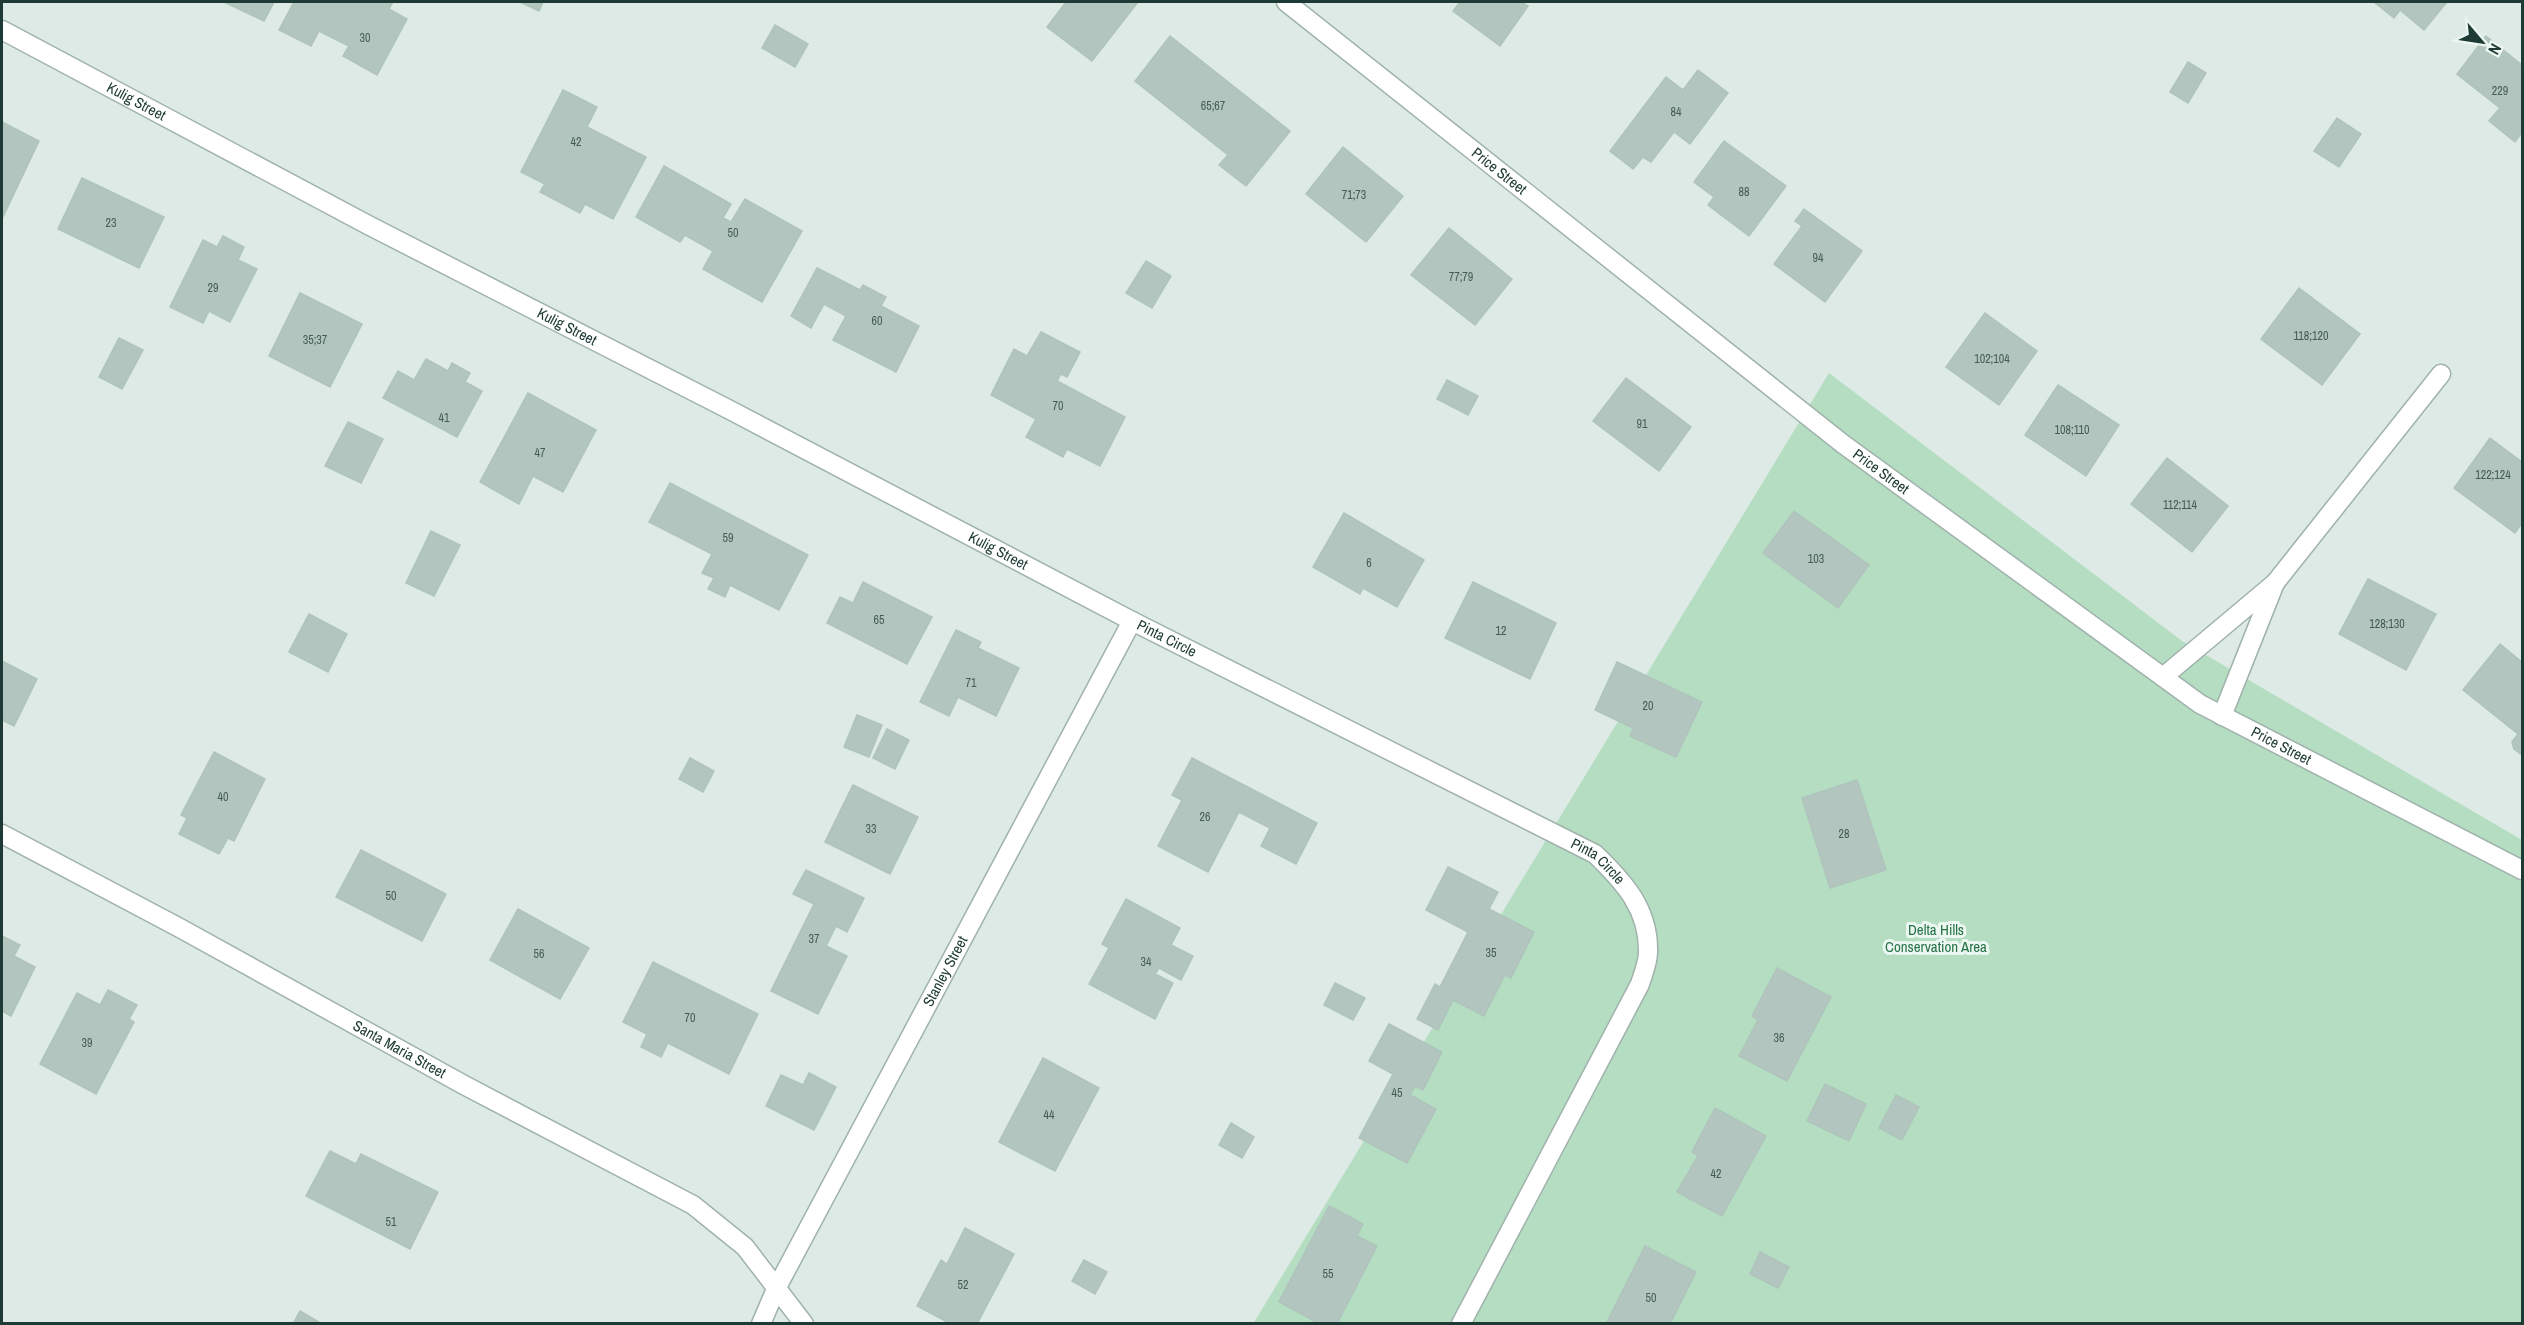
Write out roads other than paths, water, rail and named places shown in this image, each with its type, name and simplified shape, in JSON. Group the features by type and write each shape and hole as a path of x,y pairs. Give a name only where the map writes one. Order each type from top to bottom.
{"street":[{"name":"Price Street","path":"1286,2 1843,444 2200,704 2523,870"},
{"name":"Kulig Street","path":"2,30 370,226 728,409 1132,621"},
{"path":"2163,677 2275,583 2441,374"},
{"path":"2222,716 2275,583"},
{"name":"Stanley Street","path":"761,1323 776,1289 1132,621"},
{"name":"Pinta Circle","path":"1132,621 1595,854 1635,898 1645,930 1648,954 1640,984 1461,1323"},
{"name":"Santa Maria Street","path":"2,834 178,927 464,1085 693,1205 745,1246 776,1289"},
{"path":"776,1289 804,1323"}],"park label":[{"name":"Delta Hills Conservation Area","path":"1936,938"}]}
